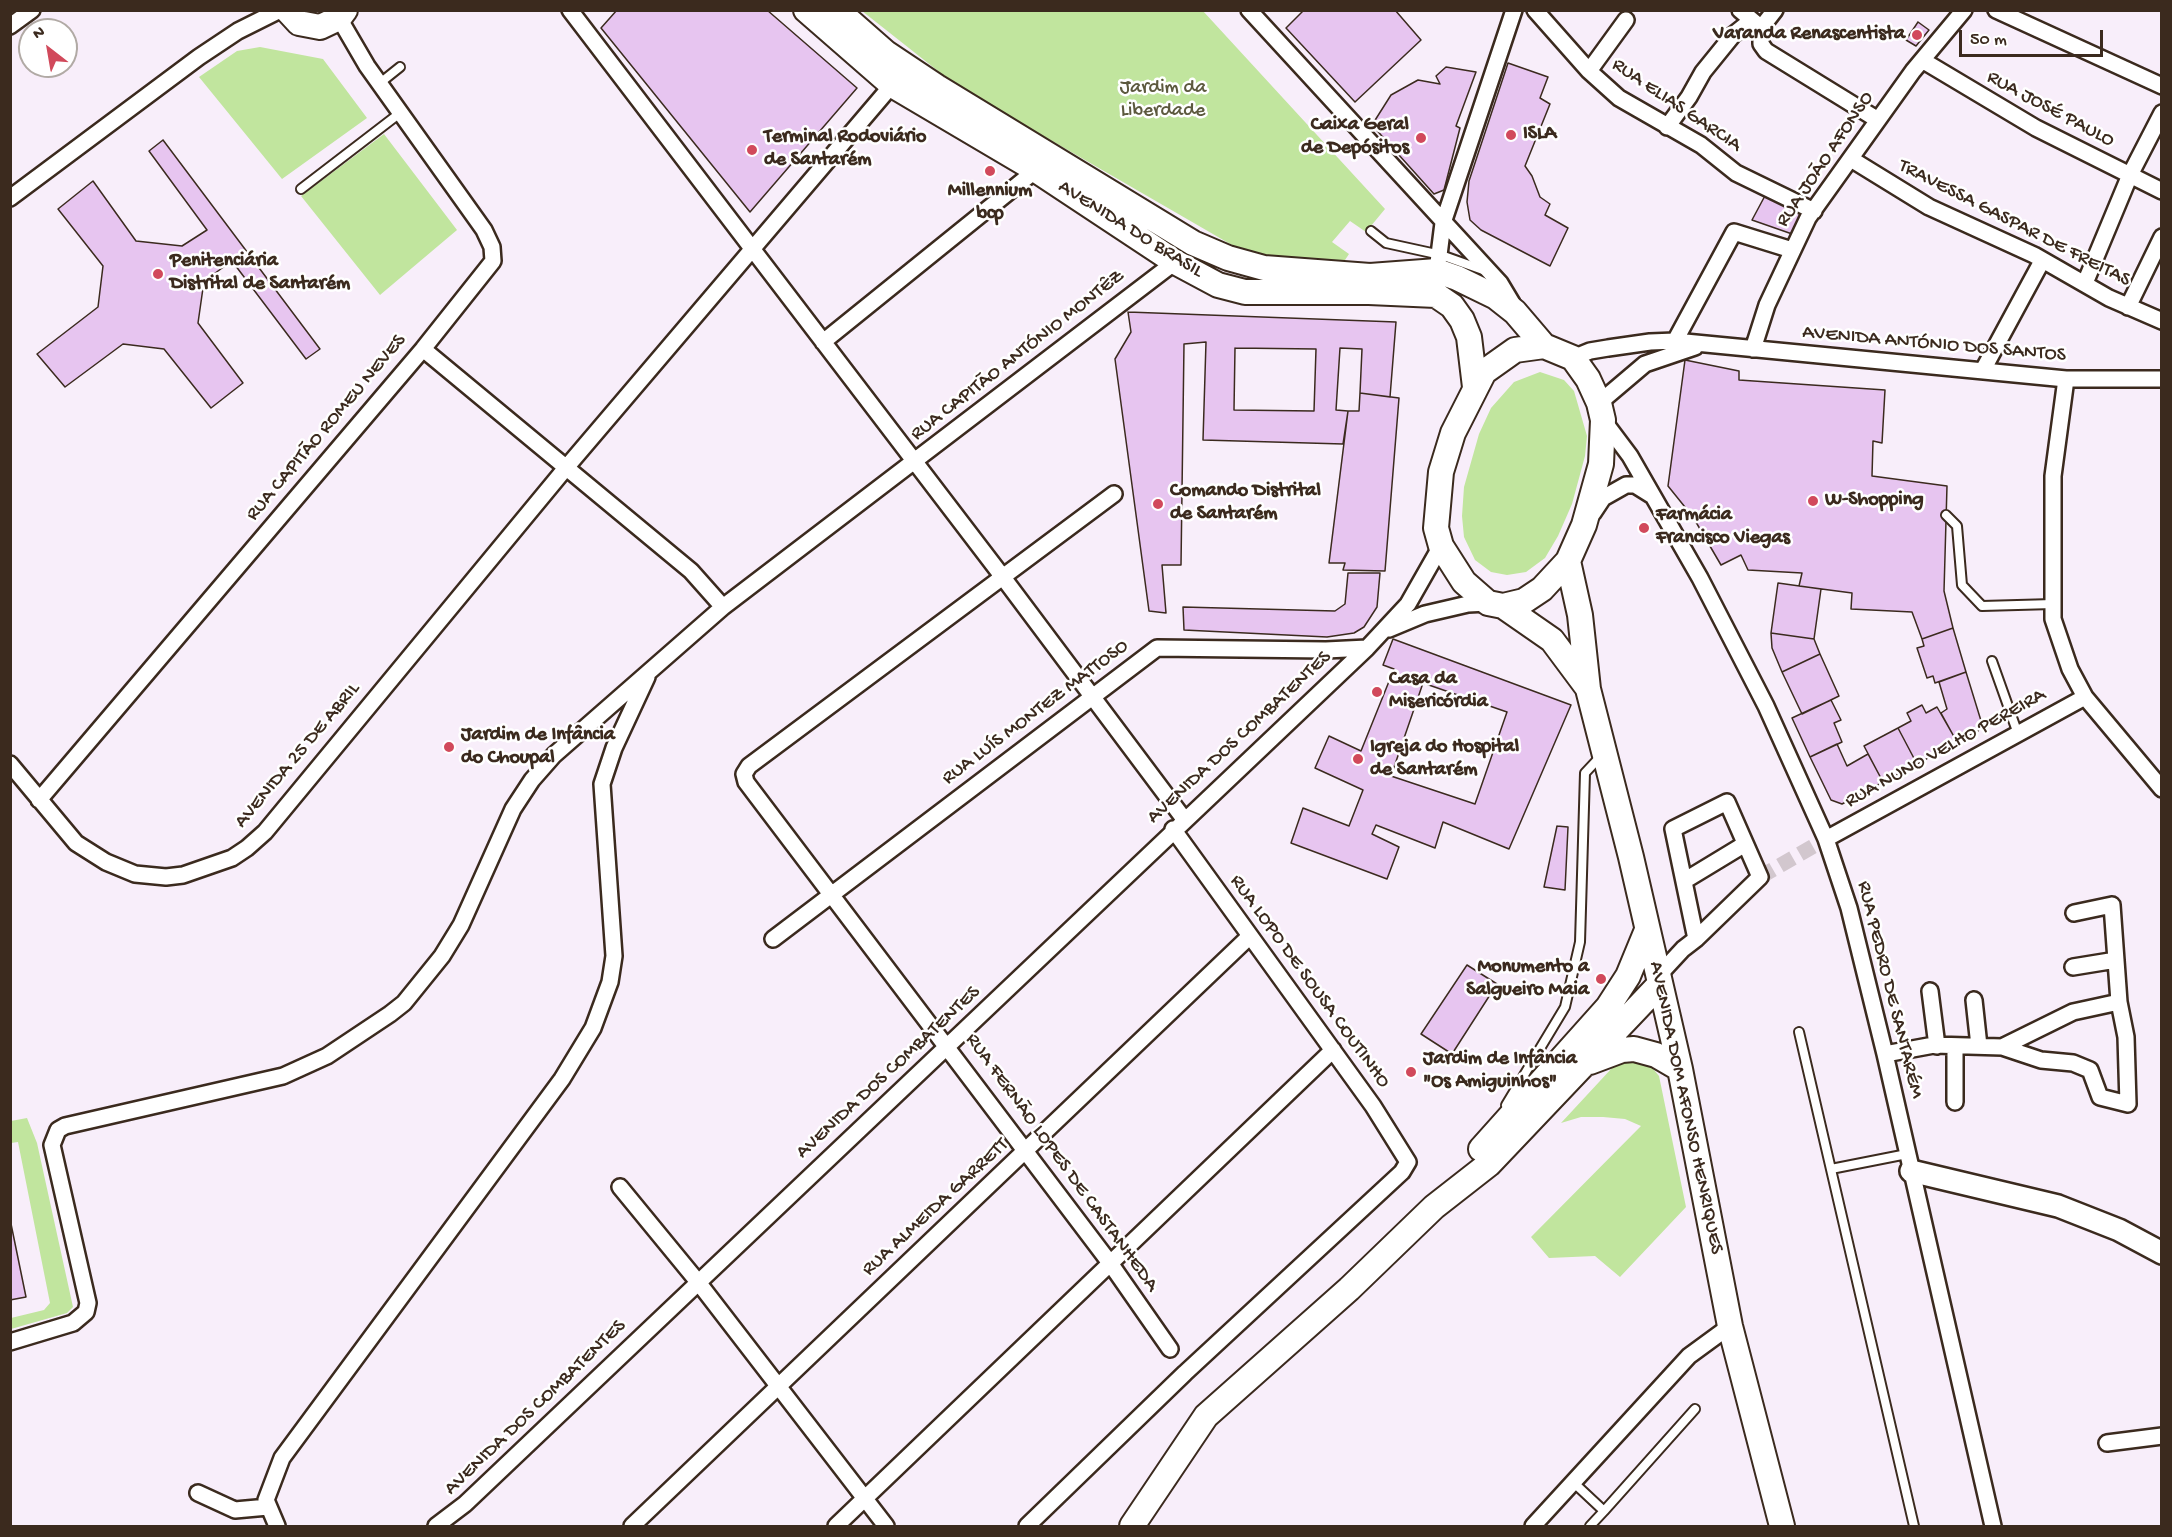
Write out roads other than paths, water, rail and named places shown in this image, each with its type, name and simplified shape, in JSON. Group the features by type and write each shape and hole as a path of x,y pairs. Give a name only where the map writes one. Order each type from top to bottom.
{"main road":[{"path":"287,10 299,23 320,27 342,14"},
{"name":"AVENIDA DO BRASIL","path":"806,10 892,85 1036,170 1176,262 1218,285 1245,292 1369,292 1436,295 1452,306 1462,320 1469,338 1475,387"},
{"name":"AVENIDA DO BRASIL","path":"837,10 886,52 936,87 1193,243 1219,254 1275,269 1370,276 1439,263 1457,278 1496,297 1515,312 1544,346"},
{"path":"1544,346 1573,358 1588,379 1601,411 1601,464 1584,525 1568,561 1542,589 1524,601 1496,605 1464,582 1441,546 1436,528 1440,472 1453,433 1484,372 1515,350 1544,346"},
{"name":"AVENIDA DOM AFONSO HENRIQUES","path":"1568,561 1580,615 1588,689 1680,1070 1730,1326 1782,1527"},
{"name":"AVENIDA DOM AFONSO HENRIQUES","path":"1496,605 1552,640 1588,689"},
{"path":"1434,1207 1478,1153 1608,1007 1629,976 1647,930"},
{"path":"1132,1527 1206,1416 1349,1289 1434,1207 1489,1164 1584,1064 1659,980"},
{"path":"1584,1064 1608,1054 1635,1049 1656,1055 1680,1070"}],"street":[{"path":"10,26 32,10"},
{"path":"10,198 199,57 238,31 279,10"},
{"name":"RUA LOPO DE SOUSA COUTINHO","path":"570,10 1092,695 1250,936 1333,1050 1408,1162 1402,1172 1185,1373 1027,1527"},
{"path":"1249,10 1509,295 1515,312"},
{"path":"1439,263 1443,223 1514,10"},
{"name":"RUA ELIAS GARCIA","path":"1535,10 1588,71 1619,98 1701,145 1736,173 1814,211"},
{"path":"1667,127 1689,97 1703,72 1733,35 1751,20 1775,10"},
{"name":"RUA JOÃO AFONSO","path":"1753,349 1767,305 1792,250 1814,211 1922,60 1964,10"},
{"path":"1996,10 2162,86"},
{"name":"RUA CAPITÃO ROMEU NEVES","path":"39,800 490,268 493,254 484,230 367,66 342,14"},
{"path":"1588,71 1626,20"},
{"path":"1751,20 1766,51 1878,120"},
{"name":"RUA JOSÉ PAULO","path":"1922,60 1995,105 2162,191"},
{"name":"AVENIDA 25 DE ABRIL","path":"10,764 76,843 106,862 135,874 166,877 183,875 232,858 265,832 565,469 892,85"},
{"path":"2085,283 2130,175 2162,113"},
{"name":"TRAVESSA GASPAR DE FREITAS","path":"1851,159 1929,207 2042,261 2128,307 2162,321"},
{"path":"823,342 1036,170"},
{"path":"1675,341 1734,232 1792,250"},
{"path":"2128,307 2162,237"},
{"path":"1983,370 2042,261"},
{"name":"RUA CAPITÃO ANTÓNIO MONTÊZ","path":"40,1136 57,1133 65,1125 284,1076 327,1056 390,1014 404,1003 442,956 461,925 500,833 532,780 554,755 723,607 1176,262"},
{"name":"AVENIDA ANTÓNIO DOS SANTOS","path":"1573,358 1590,351 1650,342 1675,341 2066,379 2162,379"},
{"name":"AVENIDA ANTÓNIO DOS SANTOS","path":"1601,411 1645,364 1703,345"},
{"path":"423,349 691,572 723,607"},
{"path":"2066,379 2053,476 2053,619 2070,669 2085,697 2162,789"},
{"name":"RUA PEDRO DE SANTARÉM","path":"1601,411 1630,456 1700,578 1766,706 1826,838 1849,908 1886,1054 1993,1527"},
{"path":"1584,525 1603,498 1616,489 1635,485 1653,496"},
{"path":"1002,576 1114,494"},
{"name":"AVENIDA DOS COMBATENTES","path":"436,1527 465,1504 948,1047 1178,824 1367,648 1408,604 1441,546"},
{"name":"RUA FERNÃO LOPES DE CASTANHEDA","path":"1002,576 749,766 744,774 746,782 1110,1263 1170,1349"},
{"path":"1383,631 1425,614 1468,604 1496,605"},
{"name":"RUA LUÍS MONTEZ MATTOSO","path":"773,939 1157,648 1326,650 1367,648"},
{"path":"277,1527 267,1503 282,1458 562,1078 593,1028 610,982 615,956 602,784 614,748 650,669"},
{"name":"RUA NUNO VELHO PEREIRA","path":"1826,838 2085,697"},
{"path":"1659,980 1696,939 1760,877 1727,802 1673,829 1696,939"},
{"path":"1684,881 1745,844"},
{"path":"1886,1054 1937,1046 2002,1047 2041,1060 2073,1063 2090,1070 2100,1097 2128,1104 2126,1036 2119,1002 2112,905 2074,913"},
{"name":"RUA ALMEIDA GARRETT","path":"632,1527 1250,936"},
{"path":"2073,967 2116,960"},
{"path":"1930,991 1937,1046"},
{"path":"1974,1000 1979,1046"},
{"path":"2002,1047 2073,1012 2119,1002"},
{"path":"1955,1046 1955,1102"},
{"path":"836,1527 1333,1050"},
{"path":"10,1342 73,1323 86,1312 88,1303 52,1145 57,1133"},
{"path":"1909,1162 2058,1206 2119,1230 2162,1253"},
{"path":"620,1187 699,1282 886,1527"},
{"path":"1533,1527 1689,1356 1730,1326"},
{"path":"2107,1443 2162,1436"},
{"path":"198,1493 235,1510 267,1503"}],"lane":[{"path":"380,83 400,67"},
{"path":"301,189 400,113"},
{"path":"1371,231 1386,243 1439,263 1487,271"},
{"path":"1946,515 1957,525 1962,585 1982,606 2053,604"},
{"path":"1992,661 2018,734"},
{"path":"1478,1153 1565,1007 1580,942 1586,772 1604,753"},
{"path":"1799,1032 1914,1527"},
{"path":"1831,1169 1909,1162"},
{"path":"1590,1527 1695,1409"},
{"path":"1573,1482 1604,1511"}],"tunnel":[{"path":"1760,877 1826,839"}],"place":[{"name":"Varanda Renascentista","path":"1917,35"},
{"name":"ISLA","path":"1511,135"},
{"name":"Caixa Geral de Depósitos","path":"1421,138"},
{"name":"Terminal Rodoviário de Santarém","path":"752,150"},
{"name":"Millennium bcp","path":"990,171"},
{"name":"Penitenciária Distrital de Santarém","path":"158,274"},
{"name":"W-Shopping","path":"1813,501"},
{"name":"Comando Distrital de Santarém","path":"1158,504"},
{"name":"Farmácia Francisco Viegas","path":"1644,528"},
{"name":"Casa da Misericórdia","path":"1377,692"},
{"name":"Jardim de Infância do Choupal","path":"449,747"},
{"name":"Igreja do Hospital de Santarém","path":"1358,759"},
{"name":"Monumento a Salgueiro Maia","path":"1601,979"},
{"name":"Jardim de Infância \"Os Amiguinhos\"","path":"1411,1072"}],"park label":[{"name":"Jardim da Liberdade","path":"1163,100"}]}
